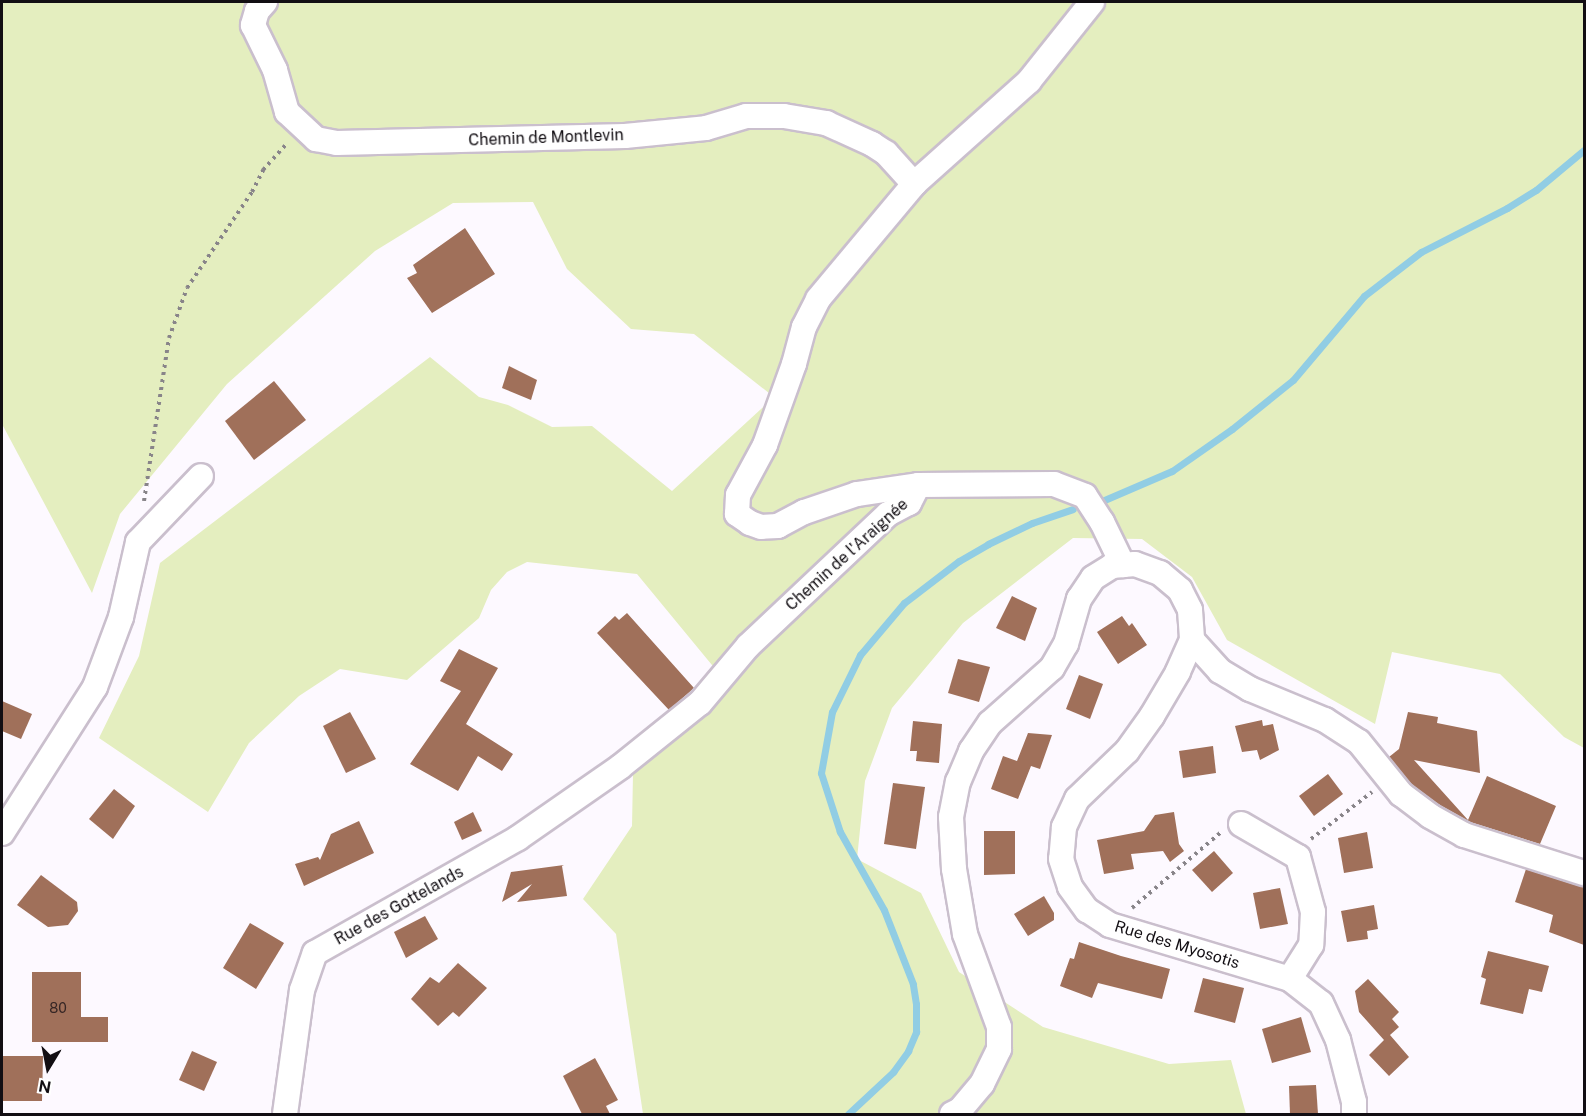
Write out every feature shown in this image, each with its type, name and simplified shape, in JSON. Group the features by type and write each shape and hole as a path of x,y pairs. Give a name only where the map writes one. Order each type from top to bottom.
{"street":[{"name":"Chemin de Montlevin","path":"265,2 257,12 253,25 275,70 287,112 316,139 338,143 625,136 706,128 746,116 784,116 826,123 872,144 886,153 915,184"},
{"path":"918,485 857,494 804,512 778,526 761,526 750,523 737,514 738,495 765,445 794,364 804,327 818,299 915,184 1029,81 1092,2"},
{"path":"2,834 95,687 121,617 138,542 201,476"},
{"name":"Chemin de l'Araignée","path":"620,767 700,703 748,646 888,514 909,503 918,485 1054,484 1085,496 1102,522 1123,565"},
{"name":"Rue des Myosotis","path":"1123,565 1135,564 1160,573 1180,590 1190,610 1192,640 1178,672 1152,716 1127,751 1077,799 1064,827 1061,859 1070,887 1087,910 1110,925 1290,980 1321,1003 1338,1040 1354,1102 1354,1114"},
{"path":"952,1114 960,1110 982,1084 999,1049 999,1027 965,934 954,869 951,817 958,782 971,751 990,723 1052,668 1066,644 1079,599 1093,578 1112,566 1123,565"},
{"path":"1192,640 1220,671 1250,689 1325,720 1359,742 1401,794 1430,816 1464,835 1584,873"},
{"name":"Rue des Gottelands","path":"285,1114 302,990 315,953 518,838 620,767"},
{"path":"1241,824 1298,857 1313,912 1311,945 1290,980"}],"path":[{"path":"138,542 168,338 187,288 252,192 263,170 300,126"},
{"path":"1292,854 1389,779"},
{"path":"1110,925 1222,831 1241,824"}],"green space":[{"path":"2,2 1584,2 1584,748 1564,737 1500,674 1392,652 1375,724 1227,640 1192,577 1142,539 1073,538 963,623 892,708 865,781 857,859 921,893 959,972 1003,1001 1043,1027 1169,1064 1231,1060 1246,1114 643,1114 616,934 583,899 632,826 633,774 690,727 735,680 721,676 637,574 527,562 507,572 491,590 479,618 407,680 340,669 299,696 249,743 208,812 99,738 139,656 160,563 430,357 479,397 508,405 552,427 592,426 672,491 774,397 694,334 631,329 567,269 533,202 453,203 375,251 227,384 120,514 92,593 2,424"}],"building":[{"path":"465,228 495,274 432,313 407,278 417,273 413,265"},
{"path":"509,366 537,380 531,400 502,388"},
{"path":"274,381 306,420 254,460 225,421"},
{"path":"1012,596 1037,608 1025,641 996,628"},
{"path":"627,613 694,688 669,710 597,633 615,616 619,620"},
{"path":"1122,616 1129,626 1132,623 1147,645 1118,664 1097,632"},
{"path":"459,649 498,668 466,724 513,754 502,771 478,756 458,791 410,764 461,691 440,681"},
{"path":"958,659 990,667 979,702 948,693"},
{"path":"1079,675 1103,684 1090,719 1066,709"},
{"path":"2,701 32,714 21,739 2,731"},
{"path":"350,712 376,759 346,773 323,726"},
{"path":"1408,712 1438,717 1437,723 1477,731 1480,773 1414,760 1468,820 1487,776 1556,806 1540,844 1470,822 1438,804 1411,784 1389,757 1399,749"},
{"path":"1262,720 1263,726 1273,724 1279,750 1260,760 1257,750 1242,752 1235,726"},
{"path":"913,721 942,724 939,763 916,761 917,751 910,751"},
{"path":"1028,733 1052,735 1040,769 1031,766 1018,799 991,789 1003,756 1017,761"},
{"path":"1213,746 1216,773 1183,778 1179,751"},
{"path":"1328,774 1343,794 1314,816 1299,796"},
{"path":"893,783 925,787 916,849 884,844"},
{"path":"114,789 135,806 113,839 89,819"},
{"path":"473,812 482,831 462,840 454,822"},
{"path":"1174,812 1179,844 1184,851 1170,862 1163,851 1131,854 1134,869 1104,874 1097,840 1144,831 1155,815"},
{"path":"359,821 374,853 304,886 295,864 318,857 320,860 331,834"},
{"path":"984,831 1015,831 1015,874 984,875"},
{"path":"1367,832 1373,868 1344,873 1338,838"},
{"path":"1214,851 1233,873 1212,892 1192,870"},
{"path":"564,865 562,866 567,896 517,902 532,884 502,902 511,872"},
{"path":"1526,869 1584,887 1584,945 1549,932 1553,915 1515,902"},
{"path":"41,875 77,902 78,911 68,925 48,927 17,905"},
{"path":"1280,888 1288,924 1260,929 1253,893"},
{"path":"1044,896 1054,913 1054,920 1028,936 1014,914"},
{"path":"1374,905 1378,929 1367,931 1368,939 1347,942 1341,911"},
{"path":"425,916 438,939 406,958 394,932"},
{"path":"250,923 284,943 256,989 223,968"},
{"path":"1079,942 1170,969 1162,999 1098,983 1092,998 1060,986 1070,958 1074,959"},
{"path":"1488,951 1549,966 1542,992 1529,989 1523,1014 1480,1004 1486,979 1481,977"},
{"path":"458,963 487,988 459,1017 453,1012 438,1026 411,999 430,977 439,983"},
{"path":"32,972 81,972 81,1017 108,1017 108,1042 32,1042"},
{"path":"1203,978 1244,988 1235,1023 1194,1012"},
{"path":"1368,979 1399,1012 1392,1019 1399,1027 1390,1035 1409,1057 1389,1076 1369,1055 1384,1040 1359,1012 1355,991"},
{"path":"1301,1017 1311,1052 1272,1063 1262,1029"},
{"path":"192,1051 217,1062 204,1091 179,1080"},
{"path":"2,1056 43,1056 42,1101 2,1101"},
{"path":"595,1058 618,1100 606,1106 610,1114 582,1114 563,1076"},
{"path":"1316,1085 1318,1114 1290,1114 1289,1086"}],"waterway":[{"path":"1102,501 1172,471 1232,429 1293,380 1364,296 1421,252 1507,208 1536,190 1584,150"},
{"path":"848,1114 893,1072 908,1051 916,1032 916,1004 913,984 884,910 840,832 821,773 832,712 860,655 904,603 959,561 988,544 1032,523 1073,509"}]}
